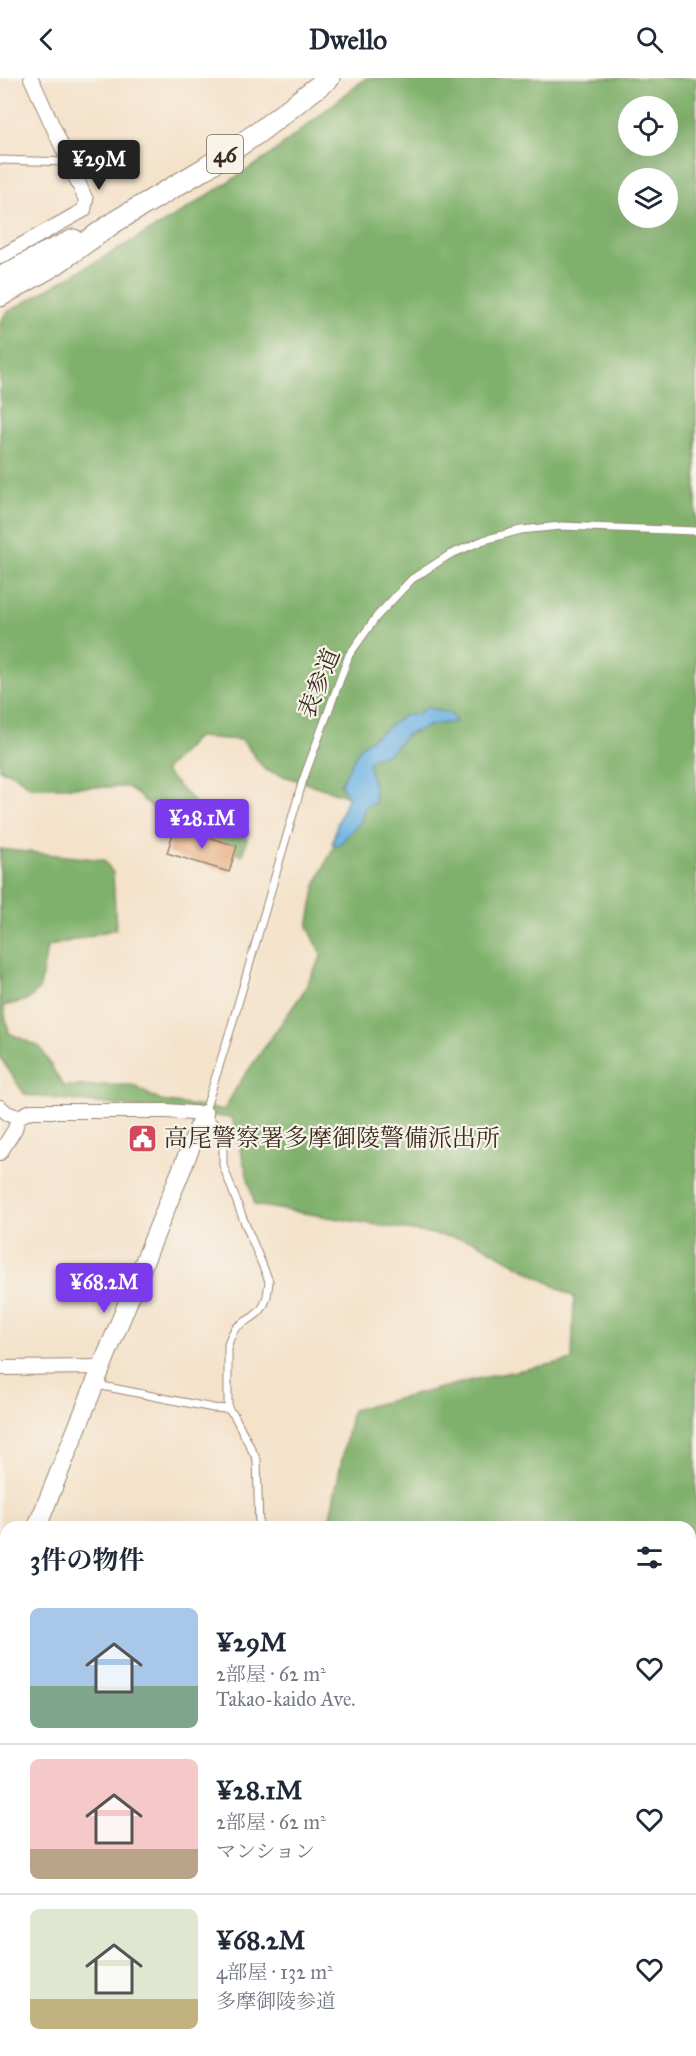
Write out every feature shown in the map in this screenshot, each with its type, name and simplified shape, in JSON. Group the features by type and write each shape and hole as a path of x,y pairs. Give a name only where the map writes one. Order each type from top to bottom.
{"main road":[{"name":"46","path":"0,296 54,265 116,221 204,169 259,132 329,78"},
{"name":"46","path":"0,278 46,253 116,221"},
{"path":"39,1521 205,1107"}],"street":[{"path":"0,256 84,210 86,200 31,78"},
{"path":"0,1107 7,1113 18,1117 31,1111 167,1111 205,1107"},
{"path":"0,1153 15,1129 18,1117"},
{"path":"0,1368 101,1367"}],"lane":[{"path":"0,160 70,162"},
{"name":"表参道","path":"205,1107 231,1028 303,780 349,655 377,616 412,579 449,555 484,540 521,530 561,526 696,531"},
{"path":"205,1107 223,1137 224,1165 269,1281 268,1292 260,1311 238,1324 230,1338 228,1345 228,1409"},
{"path":"94,1384 228,1409 234,1415 257,1460 259,1521"}],"green space":[{"path":"366,78 696,78 696,1521 329,1521 352,1410 481,1378 572,1360 574,1297 475,1241 255,1205 232,1118 25,1095 0,1057 0,849 104,860 113,873 116,929 47,947 40,988 28,1000 3,1006 9,1033 40,1047 63,1086 132,1085 161,1101 224,1110 238,1085 302,994 322,955 308,927 316,884 356,799 265,770 242,740 197,737 164,771 198,806 249,832 242,856 158,812 128,787 31,787 12,773 0,770 0,322 6,313 174,217 266,158"}],"water":[{"path":"426,707 451,714 456,722 432,725 406,735 390,753 374,758 368,763 374,786 375,803 364,808 361,821 339,845 332,844 348,796 340,785 360,747 405,715 418,714"}],"building":[{"path":"175,827 237,846 229,872 167,853"}],"place":[{"name":"高尾警察署多摩御陵警備派出所","path":"143,1138"}]}
